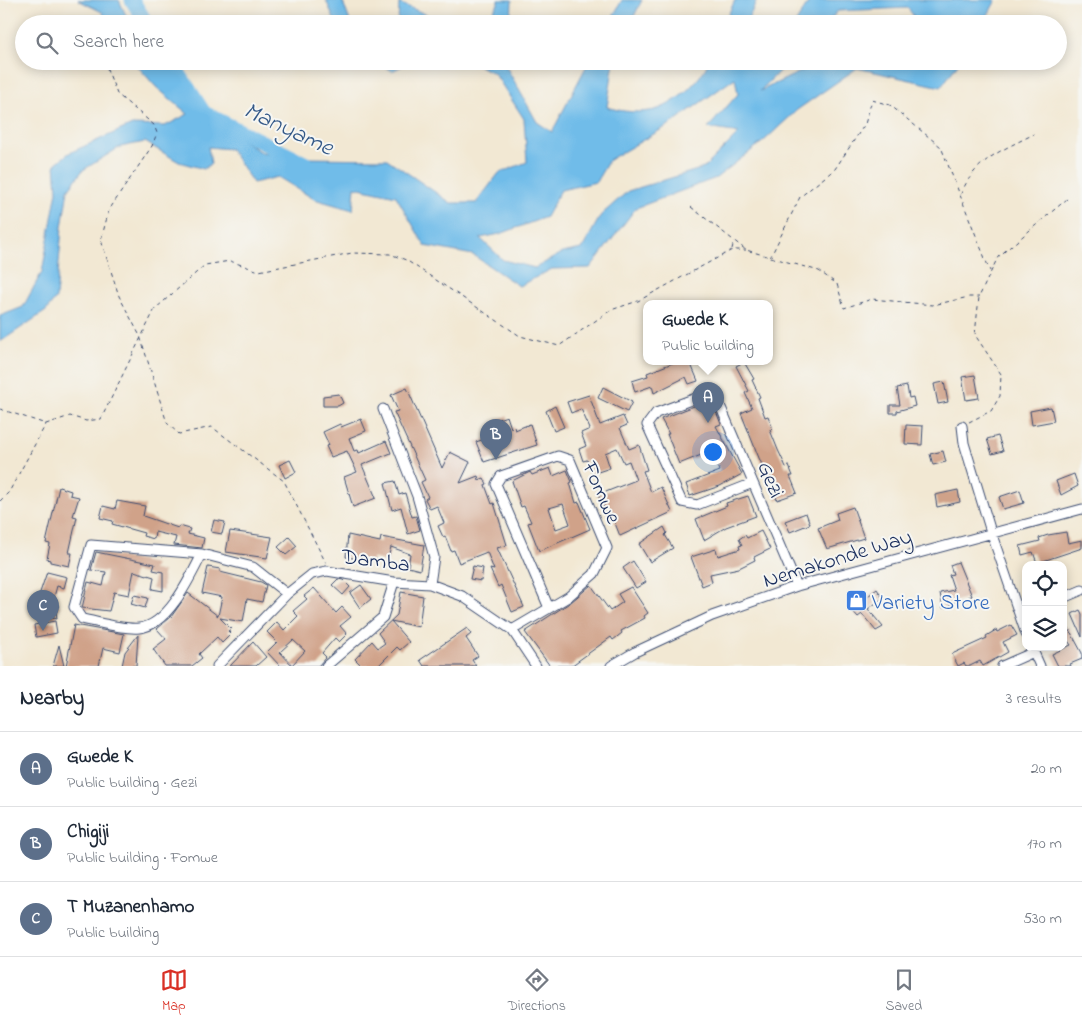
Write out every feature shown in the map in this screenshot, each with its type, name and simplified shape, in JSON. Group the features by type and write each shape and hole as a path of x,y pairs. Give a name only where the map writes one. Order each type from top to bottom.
{"street":[{"name":"Gezi","path":"753,483 697,505 682,502 647,425 656,413 704,395 709,394 719,403 798,586"},
{"path":"382,409 418,496 434,557 430,584"},
{"path":"962,426 964,443 991,532 1022,616"},
{"name":"Fomwe","path":"512,630 568,597 594,574 607,548 570,460 558,456 501,476 496,484 548,608"},
{"name":"Nemakonde Way","path":"611,666 635,652 712,616 798,586 991,532 1082,509"},
{"path":"202,554 182,593 159,619 140,628 82,619 74,608 91,544 202,554 253,567 287,594"},
{"name":"Damba","path":"216,666 287,594 312,574 327,571 394,582 430,584 462,596 512,630 536,666"},
{"path":"326,666 383,616 394,582"},
{"path":"1067,596 1082,590"},
{"path":"1002,666 1029,651"},
{"path":"1034,651 1040,666"}],"path":[{"path":"108,70 117,94 154,125 157,133 152,146 109,210 101,240 119,296 140,336 167,423 179,434 212,427 284,482 326,563 327,571"},
{"path":"770,258 800,197 835,169 865,124 872,100 890,105 941,147 990,271"},
{"path":"961,194 967,178 986,159 1034,134"},
{"path":"962,426 991,411 1000,396 1001,374 975,335 979,298 990,271 998,257 1067,199"},
{"path":"690,207 746,250"},
{"path":"732,250 735,240"},
{"path":"0,409 46,424 70,416 86,421 101,419 140,336 155,309 205,265 230,262 259,271 352,253 390,254 406,260 520,336 559,346 611,310 638,301 732,250 746,250 819,271 836,284 844,308 872,299 933,305 969,297 979,298"},
{"path":"0,501 9,492 46,424"}],"water":[{"path":"78,0 119,0 126,15 104,15 102,12"},
{"path":"326,0 342,0 348,15 332,15"},
{"path":"498,0 512,0 511,15 491,15 498,4"},
{"path":"622,0 642,0 634,15 614,15"},
{"path":"735,0 757,0 750,15 728,15"},
{"path":"810,0 996,0 988,15 913,15 908,8 838,11 834,15 801,15"},
{"path":"399,3 428,15 398,15"},
{"path":"141,70 172,70 191,86 201,113 261,152 306,158 387,159 451,203 476,203 499,173 527,162 524,119 495,74 487,70 508,70 537,122 552,132 584,70 613,70 607,107 639,112 652,111 666,106 688,90 704,70 780,70 760,91 804,70 854,70 797,110 765,140 716,178 636,208 590,268 552,269 519,286 473,255 425,246 396,196 355,187 353,210 314,199 278,177 253,183 230,149 208,147 211,163 204,169 179,162 145,142 120,147 83,170 68,190 62,227 56,298 46,311 0,342 0,316 23,307 42,272 57,191 55,164 69,153 132,125 165,126 188,114 156,87","holes":["735,78 738,94 708,128 739,133 704,168 628,191 601,215 582,249 562,253 535,268 503,260 480,238 500,234 546,217 561,190 596,182 609,160 669,125"]},
{"path":"866,70 953,70 941,87"}],"building":[{"path":"667,365 691,365 698,381 689,384 686,377 654,393 652,386 635,392 632,381 648,376 647,373"},
{"path":"746,365 754,379 752,380 760,397 758,398 765,417 768,416 773,429 770,430 786,467 789,466 793,476 790,476 797,493 777,500 766,468 764,469 741,413 752,408 745,393 749,391 736,366"},
{"path":"975,375 979,398 966,400 962,377"},
{"path":"944,382 948,402 938,404 934,384"},
{"path":"907,386 909,398 913,397 915,406 897,411 897,413 890,413 890,405 900,405 897,388"},
{"path":"603,387 632,402 627,412 598,398"},
{"path":"407,388 442,468 450,452 470,462 460,483 478,476 479,480 484,478 507,545 497,548 524,607 512,612 501,585 498,587 490,569 494,570 487,552 459,563 454,550 451,551 445,536 443,537 438,526 444,523 437,506 430,509 425,499 428,497 421,482 425,480 394,412 398,411 391,395"},
{"path":"339,394 343,403 338,406 323,406 323,396"},
{"path":"589,395 600,425 623,416 627,425 620,428 629,449 639,445 647,470 643,471 651,492 661,487 672,512 620,536 613,518 610,519 598,495 636,480 629,461 624,463 617,448 605,453 610,468 592,474 587,460 583,461 579,449 586,446 581,433 590,429 581,409 571,413 567,402"},
{"path":"707,401 714,407 721,424 716,426 742,474 720,486 690,496 686,484 720,471 711,451 679,464 667,434 669,434 661,419"},
{"path":"555,406 564,427 554,431 546,411"},
{"path":"1051,407 1054,421 1032,425 1030,411"},
{"path":"507,416 511,428 514,427 515,430 530,424 537,445 484,462 476,442 487,438 485,434 501,426 498,419"},
{"path":"361,419 366,431 349,438 354,451 358,450 359,453 386,441 391,453 362,465 376,498 353,507 344,477 357,472 347,451 331,457 326,446 329,445 323,432 340,424 341,427"},
{"path":"906,425 923,426 922,445 905,444"},
{"path":"998,436 1003,451 992,454 987,439"},
{"path":"943,451 946,462 933,465 930,454"},
{"path":"290,460 296,472 285,478 279,465"},
{"path":"550,468 553,476 567,470 572,482 570,483 576,503 579,502 590,529 539,551 528,523 531,522 524,506 521,507 512,481 530,472 532,475","holes":["563,504 570,524 556,529 549,508"]},
{"path":"1074,474 1078,486 1061,495 1056,481"},
{"path":"395,481 399,495 405,493 412,517 416,516 420,530 408,534 401,507 392,510 385,483"},
{"path":"59,487 71,491 70,495 79,497 73,516 77,517 69,553 72,553 69,566 50,562 47,559 50,544 46,543"},
{"path":"958,490 960,502 937,507 935,495"},
{"path":"1020,490 1024,503 1003,509 999,497"},
{"path":"748,496 756,516 726,527 704,540 696,519 727,506 726,503"},
{"path":"117,501 145,506 143,516 178,528 179,526 190,529 188,534 204,538 202,548 174,545 176,537 155,532 154,539 143,536 144,533 112,524 113,521 100,518 103,506 115,509"},
{"path":"853,507 864,538 827,549 818,528 838,520 836,513"},
{"path":"806,513 810,524 790,532 785,521"},
{"path":"214,520 225,522 222,534 211,532"},
{"path":"664,527 667,533 665,535 673,548 650,562 639,544"},
{"path":"230,531 272,537 267,558 226,552"},
{"path":"761,531 770,549 754,557 755,560 739,568 710,574 712,582 702,586 691,557 716,549 718,556 740,549 739,546 742,545 739,539 745,535 747,538"},
{"path":"1066,532 1068,543 1082,540 1082,548 1043,561 1036,561 1033,552 1022,555 1020,546 1040,541 1039,538"},
{"path":"348,535 380,542 381,537 424,545 420,570 408,567 410,554 391,547 387,562 372,558 372,561 346,557"},
{"path":"289,537 297,546 286,555 278,547"},
{"path":"96,552 155,564 153,570 163,572 163,591 152,589 154,577 134,571 129,595 114,592 109,611 82,608 88,582 103,586 106,572 91,570"},
{"path":"633,561 646,582 636,588 623,568"},
{"path":"958,562 972,596 950,603 951,607 943,608 940,593 954,590 949,575 953,574 950,565"},
{"path":"473,566 483,568 481,581 470,579"},
{"path":"208,567 220,569 220,572 261,582 266,585 262,602 247,599 243,622 220,618 231,629 228,631 231,634 222,643 217,637 199,654 202,658 192,666 165,666 153,649 166,639 157,629 171,617 188,593 218,616 222,597 202,593"},
{"path":"47,572 67,577 64,588 57,586 52,604 60,606 56,610 57,619 33,613"},
{"path":"338,579 343,580 350,587 343,595 332,585"},
{"path":"361,585 371,599 360,608 350,593"},
{"path":"591,585 610,611 623,602 618,594 631,587 648,613 644,616 645,618 621,631 622,633 613,640 611,637 571,666 550,666 525,632 571,602"},
{"path":"314,588 336,613 342,607 351,617 340,626 347,634 339,642 335,638 322,653 326,657 318,666 280,666 267,652 277,642 267,632 277,622 284,630 298,616 293,611 307,599 304,596","holes":["293,640 305,651 292,665 280,652"]},
{"path":"877,589 883,598 868,609 883,627 876,631 862,614 858,617 851,609"},
{"path":"401,592 423,596 419,627 391,621 409,642 400,650 397,647 378,666 362,666 355,659 372,641 378,648 385,643 378,633 397,615"},
{"path":"134,595 148,598 145,608 131,604"},
{"path":"1080,610 1082,614 1082,637 1072,614"},
{"path":"55,621 57,633 36,637 34,625"},
{"path":"74,625 124,634 120,652 103,648 99,666 66,666"},
{"path":"1011,625 1017,635 1003,642 1008,652 983,666 980,661 970,666 966,666 964,663 958,666 952,654 987,638 986,636 996,630 997,632"},
{"path":"467,628 471,634 466,638 478,656 472,660 476,666 424,666 420,660"},
{"path":"1067,628 1082,653 1082,659 1070,664 1071,666 1058,666 1052,654 1058,651 1067,651 1067,647 1071,645 1067,640"},
{"path":"138,635 136,666 122,666 125,652"},
{"path":"253,642 266,657 256,666 230,666"},
{"path":"59,645 64,666 53,666"}],"waterway":[{"name":"Manyame","path":"132,0 141,15"},
{"name":"Manyame","path":"177,70 204,113 308,165"}],"place":[{"name":"Gwede K","path":"708,423"},
{"name":"Chigiji","path":"496,460"},
{"name":"Variety Store","path":"856,601"},
{"name":"T Muzanenhamo","path":"43,631"}]}
